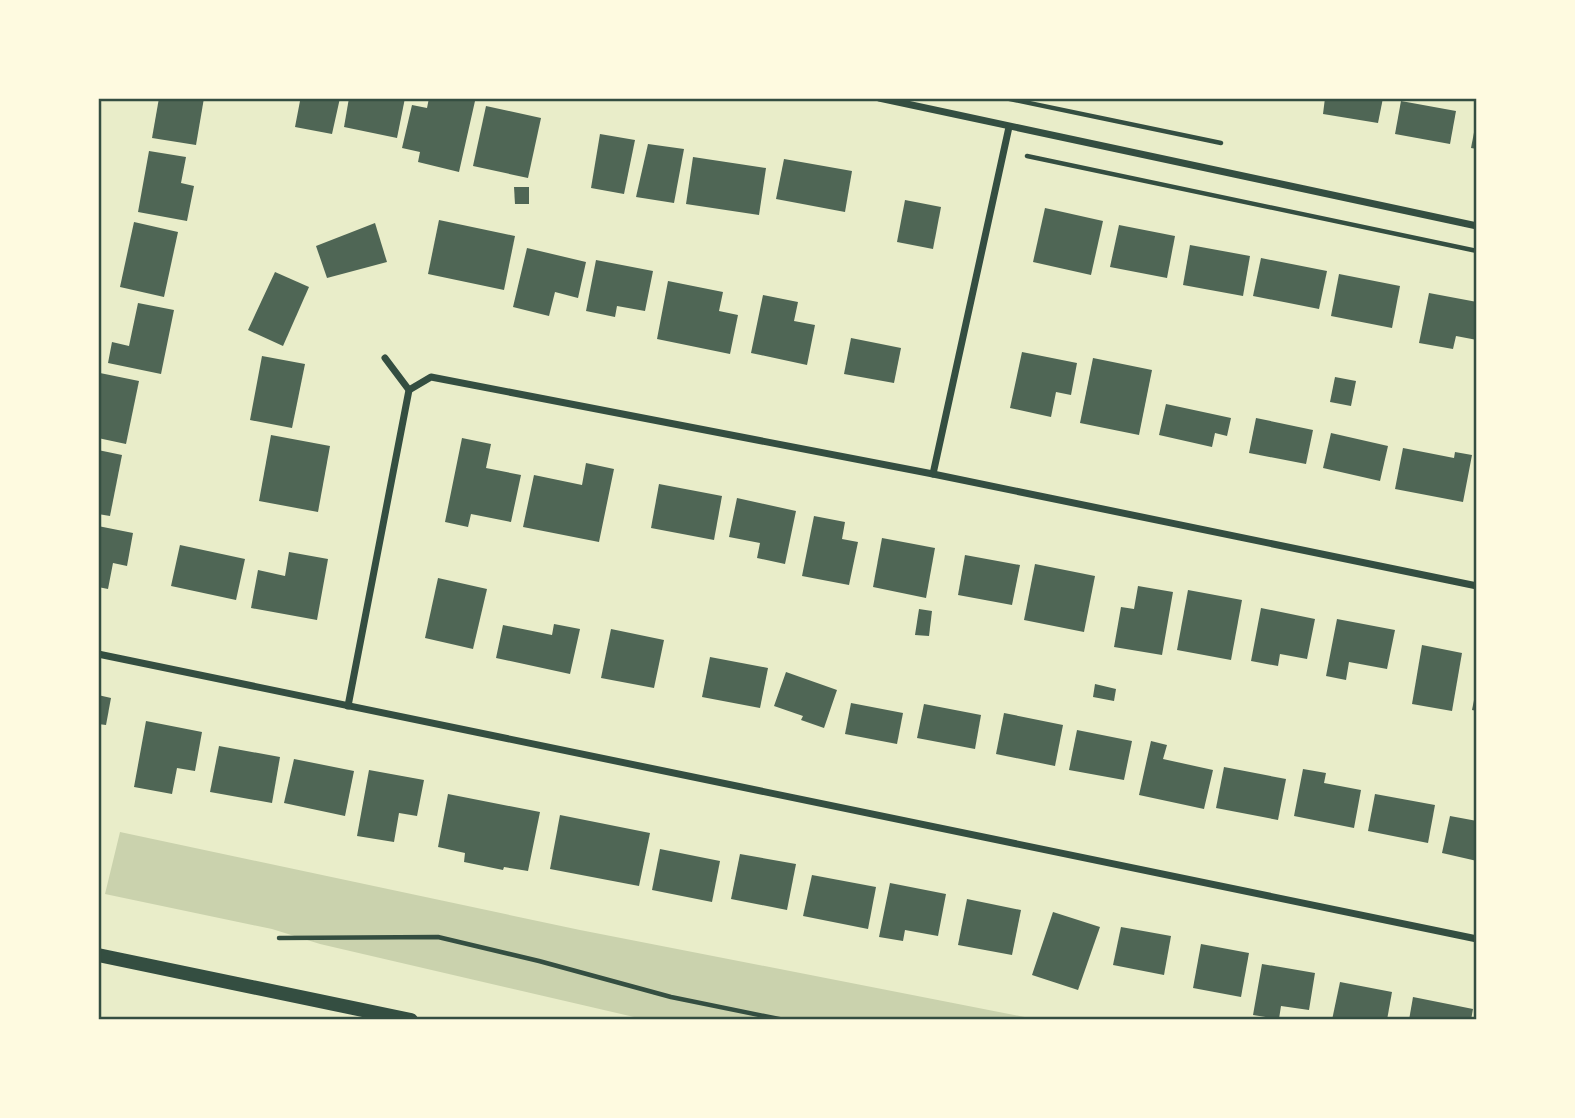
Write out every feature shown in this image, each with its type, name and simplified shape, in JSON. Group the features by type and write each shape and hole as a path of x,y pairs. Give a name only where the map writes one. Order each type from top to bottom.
{"main road":[{"path":"98,955 411,1020"}],"street":[{"path":"879,98 1477,226"},
{"path":"933,474 1009,127"},
{"path":"348,706 409,390 385,358"},
{"path":"409,390 431,377 933,474 1477,586"},
{"path":"98,654 1477,939"}],"path":[{"path":"1005,98 1221,143"},
{"path":"1027,156 1477,251"},
{"path":"279,938 438,937 671,997 784,1020"}],"green space":[{"path":"120,832 580,930 1040,1020 647,1020 320,944 272,929 105,894"}],"building":[{"path":"159,98 204,98 196,145 152,138"},
{"path":"290,98 340,98 332,134 295,127 300,101"},
{"path":"349,98 405,98 397,138 344,127"},
{"path":"429,98 463,98 475,101 459,172 418,162 420,152 402,148 412,105 427,108"},
{"path":"1325,98 1383,98 1378,123 1323,114"},
{"path":"1401,101 1456,111 1450,144 1395,134"},
{"path":"486,106 541,118 528,178 473,166"},
{"path":"1477,122 1477,149 1471,148"},
{"path":"600,134 635,140 624,194 591,188"},
{"path":"648,144 684,149 674,203 636,197"},
{"path":"149,151 186,157 181,183 194,186 187,221 138,212"},
{"path":"693,157 766,168 759,215 686,204"},
{"path":"784,159 852,171 845,212 776,199"},
{"path":"514,187 529,187 529,204 515,204"},
{"path":"905,200 941,207 933,249 897,242"},
{"path":"1045,208 1103,221 1091,275 1033,262"},
{"path":"439,220 515,236 504,290 428,274"},
{"path":"134,222 178,232 164,297 120,287"},
{"path":"375,223 387,262 327,278 316,246"},
{"path":"1119,225 1175,236 1167,278 1110,267"},
{"path":"1190,245 1250,256 1243,296 1183,285"},
{"path":"527,248 586,262 578,298 555,292 549,316 513,307"},
{"path":"1261,258 1327,271 1319,309 1253,296"},
{"path":"596,260 653,271 645,311 617,306 615,317 586,311"},
{"path":"275,272 309,287 283,346 248,330"},
{"path":"1339,274 1400,286 1392,328 1331,316"},
{"path":"668,281 723,292 719,311 738,315 730,354 657,339"},
{"path":"1429,293 1477,302 1477,340 1456,336 1453,349 1419,343"},
{"path":"763,295 798,302 794,321 815,325 807,365 751,353"},
{"path":"138,303 174,310 161,374 108,363 112,342 129,346"},
{"path":"851,338 901,348 894,383 844,374"},
{"path":"1022,352 1077,363 1071,395 1056,392 1051,417 1010,408"},
{"path":"262,356 305,364 292,428 250,420"},
{"path":"1093,358 1152,370 1139,435 1080,423"},
{"path":"100,373 139,381 126,444 98,438"},
{"path":"1335,377 1356,381 1351,406 1330,402"},
{"path":"1166,404 1231,418 1227,436 1215,433 1212,447 1159,435"},
{"path":"1256,418 1313,430 1306,464 1249,453"},
{"path":"1331,433 1388,446 1380,481 1323,468"},
{"path":"271,435 330,446 318,512 259,501"},
{"path":"462,438 491,444 486,468 521,475 511,522 471,514 468,527 445,522"},
{"path":"1403,448 1454,458 1455,452 1472,455 1463,502 1395,489"},
{"path":"98,450 122,455 110,516 98,514"},
{"path":"586,463 614,469 599,542 523,527 534,475 582,485"},
{"path":"659,484 722,496 714,540 651,528"},
{"path":"737,498 796,511 785,564 757,558 760,543 729,537"},
{"path":"814,516 845,522 842,539 858,542 849,585 802,576"},
{"path":"98,526 133,533 127,566 113,563 108,589 98,587"},
{"path":"882,538 935,548 926,598 873,587"},
{"path":"180,545 245,559 236,600 171,586"},
{"path":"289,552 328,559 317,620 251,608 258,570 285,576"},
{"path":"965,555 1020,565 1012,605 958,595"},
{"path":"1035,564 1095,576 1084,632 1024,620"},
{"path":"438,578 487,589 473,649 425,638"},
{"path":"1138,586 1173,592 1162,655 1114,647 1121,607 1134,609"},
{"path":"1188,590 1242,600 1231,660 1177,650"},
{"path":"1261,608 1315,619 1307,659 1280,654 1278,666 1251,661"},
{"path":"919,609 932,611 929,636 915,635"},
{"path":"1337,619 1395,630 1387,669 1349,662 1346,680 1326,676"},
{"path":"554,624 580,629 570,674 496,658 503,625 552,635"},
{"path":"611,629 664,640 654,688 601,678"},
{"path":"1422,645 1462,653 1452,711 1412,704"},
{"path":"710,657 768,668 760,708 702,697"},
{"path":"786,672 837,690 824,728 801,720 803,716 774,706"},
{"path":"1095,684 1116,689 1114,701 1093,697"},
{"path":"1477,690 1477,711 1472,710"},
{"path":"98,695 111,698 106,725 98,724"},
{"path":"851,703 903,713 897,744 845,734"},
{"path":"924,704 981,715 975,749 917,738"},
{"path":"1004,713 1063,725 1055,766 996,754"},
{"path":"146,721 202,732 195,771 177,768 172,794 134,787"},
{"path":"1077,730 1132,741 1124,780 1069,770"},
{"path":"1151,741 1167,745 1163,759 1213,770 1204,809 1139,795"},
{"path":"219,746 280,757 272,803 210,792"},
{"path":"294,759 354,771 345,816 284,803"},
{"path":"1224,767 1286,779 1278,820 1216,808"},
{"path":"1303,769 1326,773 1324,783 1361,790 1354,828 1294,816"},
{"path":"369,770 424,780 417,816 399,813 394,842 357,836"},
{"path":"448,794 540,812 528,871 504,867 503,870 464,862 465,853 438,847"},
{"path":"1375,794 1435,805 1428,843 1368,831"},
{"path":"560,815 650,833 639,886 550,869"},
{"path":"1450,816 1477,821 1477,861 1442,853"},
{"path":"660,849 720,861 712,902 652,890"},
{"path":"740,854 796,864 787,910 731,899"},
{"path":"812,875 876,887 868,929 803,916"},
{"path":"890,883 946,894 938,936 905,930 903,941 879,937"},
{"path":"967,899 1021,910 1012,955 958,945"},
{"path":"1053,912 1100,927 1078,990 1032,975"},
{"path":"1121,927 1171,936 1164,975 1113,965"},
{"path":"1201,944 1249,953 1241,997 1193,988"},
{"path":"1262,964 1315,973 1309,1010 1281,1006 1279,1019 1253,1015"},
{"path":"1340,982 1392,992 1387,1020 1332,1020"},
{"path":"1413,997 1473,1009 1471,1020 1409,1020"}]}
